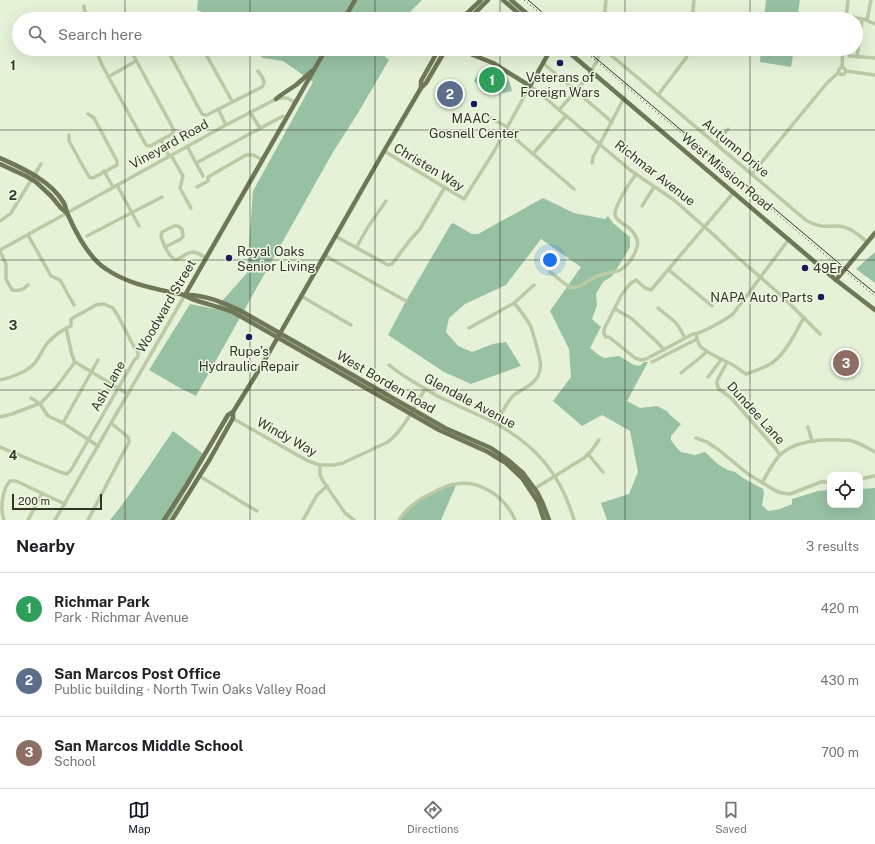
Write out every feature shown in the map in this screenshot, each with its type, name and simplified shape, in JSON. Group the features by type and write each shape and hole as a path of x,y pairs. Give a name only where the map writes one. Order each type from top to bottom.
{"main road":[{"path":"348,12 355,0"},
{"path":"468,12 481,0"},
{"path":"476,12 488,0"},
{"path":"503,0 517,12"},
{"path":"510,0 525,12"},
{"path":"296,103 322,56"},
{"path":"421,88 421,81 435,56"},
{"path":"164,520 231,415 279,335 384,151 442,56"},
{"name":"Richmar Avenue","path":"475,56 493,64 530,86"},
{"path":"530,86 547,56"},
{"name":"West Mission Road","path":"574,56 836,280 875,310"},
{"path":"276,99 315,69"},
{"name":"Woodward Street","path":"185,296 296,103"},
{"path":"0,158 33,177"},
{"path":"0,164 33,177"},
{"name":"West Borden Road","path":"33,177 67,213 88,251 96,261 106,269 122,278 191,299 220,305 233,312 246,316 343,375 412,412 449,435 488,452 512,468 533,490 543,504 549,520"},
{"path":"836,280 875,233"},
{"path":"172,520 199,476 231,415"},
{"name":"West Borden Road","path":"533,490 544,520"}],"street":[{"path":"605,12 606,0"},
{"path":"693,12 694,0"},
{"path":"847,12 848,0"},
{"path":"867,20 871,0"},
{"path":"84,6 85,12"},
{"path":"863,19 875,24"},
{"path":"99,56 108,77 146,145 150,146 172,134 174,130 134,56"},
{"path":"171,56 204,115 207,115 262,86 264,81 258,71"},
{"path":"207,56 232,101"},
{"path":"559,110 592,71 599,56"},
{"name":"Autumn Drive","path":"612,56 807,221 822,226 843,226 853,231 867,242"},
{"path":"658,95 687,56"},
{"path":"752,174 829,81 839,72 839,69 842,67 843,56"},
{"path":"849,56 875,58"},
{"path":"108,77 136,61"},
{"path":"543,64 612,122"},
{"path":"842,67 845,68 846,72"},
{"path":"839,72 843,74 846,72 875,75"},
{"path":"506,129 530,86"},
{"name":"Richmar Avenue","path":"530,86 636,174 674,200 783,297 820,334"},
{"path":"276,99 287,98 296,103"},
{"path":"592,163 593,157 624,98"},
{"name":"Vineyard Road","path":"0,251 187,146 276,99"},
{"path":"218,109 226,125"},
{"path":"250,112 260,128"},
{"path":"69,135 69,141 89,177 93,178 117,165 117,161 94,118 88,114"},
{"path":"196,163 283,116"},
{"path":"487,116 506,129 574,189"},
{"path":"533,154 566,116"},
{"name":"Christen Way","path":"384,151 464,199 486,165 506,129"},
{"path":"716,144 728,129"},
{"path":"161,140 183,176 180,188 191,208"},
{"path":"187,146 203,176"},
{"path":"197,187 208,181 208,177 246,155 254,155 263,160"},
{"path":"0,221 11,213 41,164"},
{"path":"104,171 115,186 139,226"},
{"path":"550,272 572,288 577,287 599,275 620,270 625,267 630,261 637,246 637,239 632,230 615,217 614,214 617,205 636,174"},
{"path":"335,236 388,265 393,263 420,229 445,187"},
{"path":"642,206 654,187"},
{"path":"734,192 651,290 645,288 636,280 631,283 622,294 603,332 606,337 609,337 635,358 641,360 646,359 685,338 728,318 789,240"},
{"path":"87,236 162,197"},
{"path":"356,248 386,201"},
{"path":"165,247 181,239 183,236 182,229 178,226 174,226 162,232 161,237 165,247 170,255 174,259 193,252 206,258"},
{"path":"28,235 51,276 60,280 74,305"},
{"path":"0,251 6,264 6,279 12,290 18,291 24,289 28,284"},
{"path":"324,255 406,301"},
{"path":"669,270 712,306"},
{"path":"469,328 497,314 514,303 534,285"},
{"name":"Woodward Street","path":"55,520 185,296"},
{"path":"301,296 351,325"},
{"path":"496,424 513,396 534,381 538,376 540,368 540,360 531,327 514,303"},
{"name":"Ash Lane","path":"0,447 67,474 89,440 135,359 138,357 138,352 113,308 104,304 96,305 71,319 71,326 66,328"},
{"path":"658,308 675,322 685,338"},
{"path":"615,309 631,318 664,350"},
{"path":"696,334 701,346 707,351 746,374 771,364 779,357 792,339 804,318"},
{"path":"0,380 28,369 35,362 47,343 66,328 75,362 128,394"},
{"path":"652,362 697,339"},
{"path":"681,373 707,351"},
{"path":"63,423 98,360"},
{"path":"708,378 721,360"},
{"path":"0,417 40,404 57,386 75,362"},
{"name":"Dundee Lane","path":"727,362 717,381 719,389 731,398 780,455"},
{"name":"Glendale Avenue","path":"389,365 397,372 444,400 496,424 525,443 540,457 555,476 567,499 574,520"},
{"path":"320,466 339,464 388,442 412,412 425,389"},
{"path":"31,398 40,404 48,416 63,423 98,446"},
{"name":"Windy Way","path":"231,415 308,461 320,466 320,475 323,481 345,513 354,520"},
{"path":"88,520 129,442 128,437 111,423"},
{"path":"808,427 812,441"},
{"path":"696,438 707,442 719,450 748,474 776,492 790,494 821,482 827,482"},
{"path":"762,483 780,455 803,443 827,439 851,440 875,452"},
{"path":"533,490 584,458 592,450 598,440"},
{"path":"588,454 603,472"},
{"path":"199,476 257,511"},
{"path":"863,478 875,476"},
{"path":"4,520 0,511 1,501 7,484 10,481 16,481 65,504"},
{"path":"399,520 412,505 422,498 444,487 457,483 466,483 485,488 500,498 508,506 515,520"},
{"path":"303,520 317,495 327,486"},
{"path":"28,520 42,493"}],"green space":[{"path":"198,0 422,0 410,12 202,12 197,10"},
{"path":"766,0 800,0 798,12 765,12"},
{"path":"261,56 384,56 389,60 333,152 196,396 149,370 190,304 215,309 247,273 253,191 313,82 283,61 263,58"},
{"path":"760,56 793,56 791,67 760,62"},
{"path":"489,66 507,78 512,91 496,93 487,91 474,81 480,72"},
{"path":"543,198 574,213 605,219 608,216 613,223 630,237 630,247 612,276 603,282 596,294 597,305 592,319 601,327 590,348 605,358 619,356 634,365 640,366 644,362 648,362 627,401 640,408 657,406 667,411 681,424 671,436 671,440 681,452 695,455 705,452 719,465 735,472 763,489 764,493 762,505 768,511 780,509 792,504 792,499 818,491 827,490 827,508 863,508 863,489 875,488 875,520 607,520 601,503 629,494 638,472 630,431 602,415 582,426 553,401 571,377 569,349 550,311 581,267 541,239 506,285 465,304 449,318 446,332 458,346 472,352 493,344 506,342 521,366 471,384 444,372 388,335 451,224 453,223 472,234 478,234"},
{"path":"875,252 875,283 856,269"},
{"path":"173,431 206,456 169,520 110,520 135,487"},
{"path":"457,483 441,520 399,520 403,514 422,498"}],"tram line":[{"path":"528,0 542,12"},
{"path":"593,56 875,293"}],"railway":[{"path":"524,0 539,12"},
{"path":"590,56 875,296"}],"place":[{"name":"Veterans of Foreign Wars","path":"560,63"},
{"name":"Richmar Park","path":"492,80"},
{"name":"San Marcos Post Office","path":"450,94"},
{"name":"MAAC - Gosnell Center","path":"474,104"},
{"name":"Royal Oaks Senior Living","path":"229,258"},
{"name":"49Er","path":"805,268"},
{"name":"NAPA Auto Parts","path":"821,297"},
{"name":"Rupe’s Hydraulic Repair","path":"249,337"},
{"name":"San Marcos Middle School","path":"846,363"}]}
